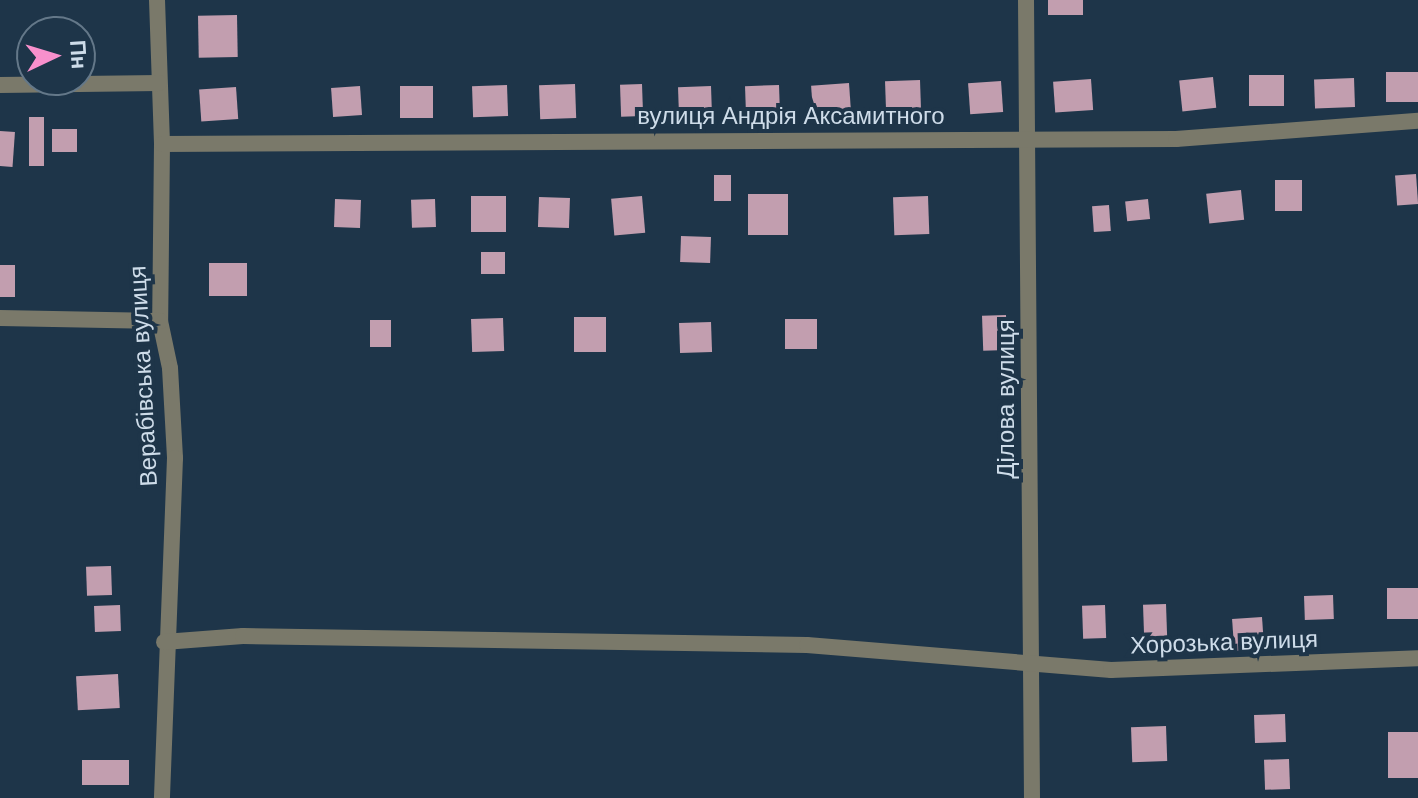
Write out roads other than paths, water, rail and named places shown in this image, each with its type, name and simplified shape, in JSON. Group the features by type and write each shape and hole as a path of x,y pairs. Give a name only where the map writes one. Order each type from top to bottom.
{"street":[{"name":"Верабівська вулиця","path":"157,0 162,144 160,321 170,368 175,458 164,642 162,798"},
{"name":"Ділова вулиця","path":"1026,0 1032,798"},
{"path":"0,85 159,83"},
{"name":"вулиця Андрія Аксамитного","path":"162,144 1176,139 1418,121"},
{"path":"0,318 160,321"},
{"name":"Хорозька вулиця","path":"164,642 243,636 807,645 923,651 1032,665 1215,668 1418,658"}]}
